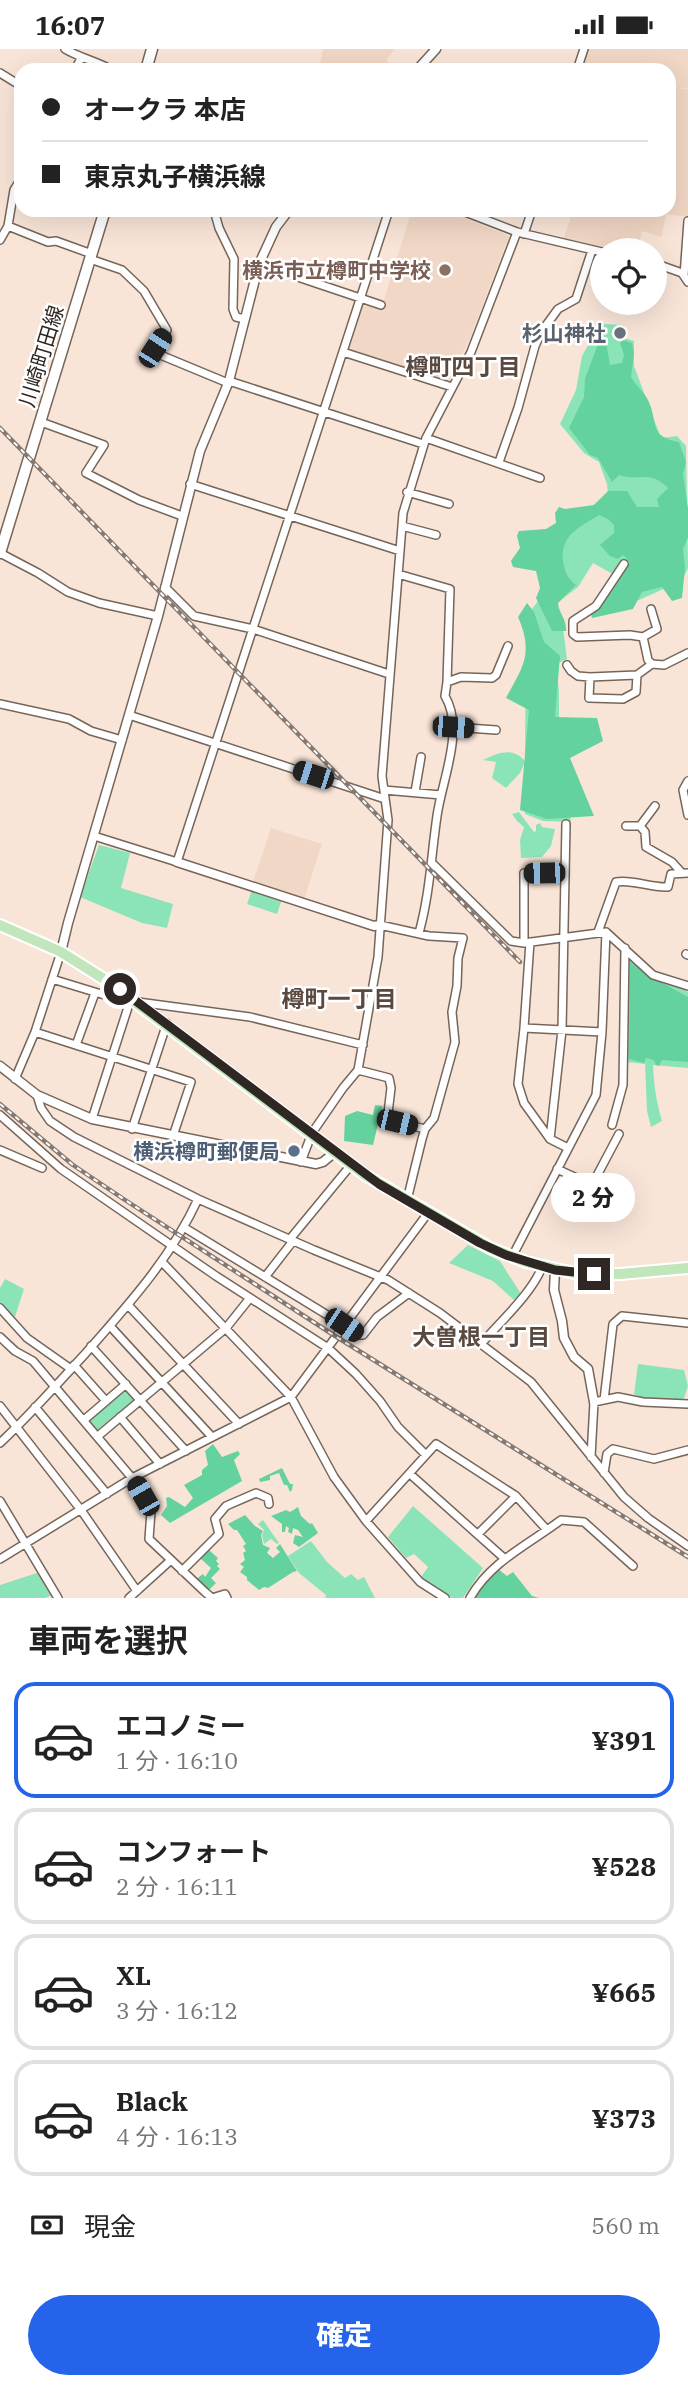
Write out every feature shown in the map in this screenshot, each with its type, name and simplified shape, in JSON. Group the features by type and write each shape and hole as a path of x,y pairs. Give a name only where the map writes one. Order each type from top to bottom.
{"main road":[{"name":"川崎町田線","path":"0,551 103,217"},
{"path":"0,925 61,953 134,1000 351,1165 480,1243 512,1257 555,1270 611,1274 688,1268"}],"street":[{"path":"65,49 80,58 99,63"},
{"path":"423,63 436,49"},
{"path":"78,63 80,58"},
{"path":"0,240 8,226 14,190"},
{"path":"216,217 234,259 233,309 236,317 245,319"},
{"path":"15,1079 35,1032 61,953 158,616 200,451 228,382 259,264 276,227 284,217"},
{"path":"177,862 386,217"},
{"path":"479,217 521,233 590,250"},
{"path":"301,1161 312,1133 343,1087 359,1070 378,957 388,820 382,776 407,492 424,441 471,352 529,217"},
{"path":"667,270 686,279 688,221"},
{"path":"8,226 48,242 56,241 122,270 144,291 167,330 155,348 158,354 228,382 499,463 540,478"},
{"path":"499,463 535,346 558,309 576,299 590,256"},
{"path":"259,264 381,305"},
{"path":"343,352 452,387"},
{"path":"41,422 104,445 86,473 139,500 183,516"},
{"path":"190,484 400,551"},
{"path":"407,492 449,504"},
{"path":"402,526 436,535"},
{"path":"0,551 68,592 99,603 158,616"},
{"path":"624,564 596,606 576,618 572,629 577,637 643,637 657,629 651,609"},
{"path":"398,574 450,589 445,696 451,705 451,756 440,795 433,864 419,933"},
{"path":"165,587 194,615 253,629 389,674"},
{"path":"643,637 648,660 652,664"},
{"path":"447,682 461,677 492,678 496,675 509,646"},
{"path":"567,664 578,676 637,675 652,664 664,665 688,653"},
{"path":"590,677 589,698 624,699 636,692 637,675"},
{"path":"0,704 69,719 91,731 122,740"},
{"path":"129,715 385,794 415,792 440,795"},
{"path":"453,727 496,730"},
{"path":"415,792 421,757"},
{"path":"688,782 683,790 688,815"},
{"path":"640,826 655,806"},
{"path":"550,1139 562,1030 566,824"},
{"path":"626,826 640,826"},
{"path":"640,826 645,832 646,847 685,873"},
{"path":"94,836 374,926 463,938 452,1012 455,1042 433,1118 425,1129 407,1200"},
{"path":"433,864 511,941 527,943 602,932 625,948 653,975 688,986"},
{"path":"565,872 523,873 527,943 519,1084 524,1103 550,1139 568,1148"},
{"path":"512,1257 596,1095 603,1032 602,932 616,882 627,881 655,888 668,887 671,874 685,873"},
{"path":"612,1125 623,1085 625,948"},
{"path":"52,979 121,1000 250,1017 363,1045"},
{"path":"76,1045 95,993"},
{"path":"92,1119 134,1000"},
{"path":"132,1129 167,1023"},
{"path":"524,1028 603,1032"},
{"path":"35,1032 191,1082 173,1136"},
{"path":"0,1066 37,1095 92,1119 301,1161 320,1163 335,1152"},
{"path":"359,1070 389,1078 391,1088 388,1113 397,1122 425,1129"},
{"path":"37,1095 41,1108 50,1121 74,1137 198,1199 381,1276 410,1293 482,1343 531,1382 624,1497 688,1546"},
{"path":"0,1115 61,1169 328,1348 356,1374 398,1427 426,1455"},
{"path":"557,1168 592,1185 619,1134"},
{"path":"0,1150 42,1168"},
{"path":"265,1277 351,1165"},
{"path":"0,1443 56,1386 128,1305 185,1228 198,1199"},
{"path":"0,1559 132,1478 291,1397 428,1213"},
{"path":"185,1228 360,1335 363,1335 377,1317 410,1293"},
{"path":"162,1262 291,1397 334,1477 366,1521 420,1582 444,1598"},
{"path":"482,1343 539,1275 542,1267"},
{"path":"555,1270 554,1290 566,1343 573,1357 588,1369 594,1402 591,1458"},
{"path":"98,1436 226,1328 250,1298"},
{"path":"128,1305 239,1424"},
{"path":"0,1308 27,1338 72,1367 106,1401"},
{"path":"604,1400 613,1324 622,1316 688,1323"},
{"path":"110,1326 212,1437"},
{"path":"0,1337 15,1351 33,1361 132,1478 151,1511 149,1539 212,1598 225,1594 227,1598"},
{"path":"15,1351 27,1338"},
{"path":"92,1346 186,1451"},
{"path":"84,1420 126,1384"},
{"path":"594,1402 618,1397 643,1402 688,1404"},
{"path":"0,1406 81,1510 137,1591"},
{"path":"35,1407 107,1494"},
{"path":"120,1417 160,1464"},
{"path":"366,1521 436,1444 516,1496 547,1530"},
{"path":"604,1473 607,1454 614,1448 654,1459 688,1450"},
{"path":"410,1474 505,1559"},
{"path":"182,1571 219,1534 215,1519 226,1506 256,1493 268,1498 269,1504"},
{"path":"478,1534 516,1496"},
{"path":"0,1501 58,1598"},
{"path":"470,1598 484,1578 505,1559 561,1520 584,1522 633,1566"},
{"path":"128,1598 172,1560"}],"shaded area":[{"path":"323,49 395,49 386,60 389,63 320,63"},
{"path":"588,49 688,49 688,88 676,88 676,63 583,63"},
{"path":"676,88 688,89 688,217 676,215"},
{"name":"横浜市立樽町中学校","path":"410,217 462,217 509,236 470,338 450,379 446,380 350,349 363,305 381,309"},
{"path":"571,217 665,217 660,237 642,231 640,238 590,238 590,244 564,238"},
{"path":"271,828 322,844 304,899 253,882"}],"green space":[{"path":"604,324 624,325 624,338 634,341 634,366 661,438 677,436 686,446 688,568 682,581 616,610 601,603 618,577 593,563 578,587 557,603 567,659 556,664 559,736 571,822 543,821 525,814 525,762 520,773 506,788 492,778 496,762 483,760 511,752 525,761 526,625 529,613 541,597 543,562 590,508 608,493 599,462 584,453 560,424 576,390 582,356 591,340 600,338"},
{"path":"623,340 632,343 634,353 631,377 648,400 658,432 679,442 686,462 683,474 688,508 688,538 683,549 685,568 682,598 672,601 662,587 642,592 633,609 592,618 591,614 599,608 630,562 623,555 618,559 610,556 600,545 614,533 614,525 599,515 573,533 565,545 563,561 568,577 576,585 558,603 566,631 552,631 536,598 540,588 536,571 513,567 511,561 520,548 517,536 519,531 546,529 556,523 555,513 559,507 565,509 594,505 608,491 627,491 637,507 659,507 657,499 668,488 650,477 619,475 612,482 598,458 590,455 569,428 584,397 585,379 599,341 606,342 610,365 622,363 624,355 620,343"},
{"path":"527,603 534,612 544,642 560,656 555,717 597,718 603,741 570,758 594,816 547,819 520,810 529,710 506,698 521,668 526,650 518,617"},
{"path":"519,812 534,832 536,825 540,823 542,827 555,829 551,846 542,857 521,858 520,840 524,827 512,814"},
{"path":"99,845 130,853 121,888 173,904 167,928 142,923 80,897"},
{"path":"252,890 282,899 277,914 247,904"},
{"path":"628,955 641,968 688,992 688,1068 653,1065 662,1121 651,1127 647,1111 645,1064 627,1062"},
{"path":"630,962 688,997 688,1062 662,1060 659,1066 654,1060 646,1058 644,1063 629,1059"},
{"path":"375,1105 382,1106 384,1121 378,1124 373,1145 344,1141 345,1116 357,1111 373,1115"},
{"path":"468,1245 500,1261 521,1294 514,1300 493,1281 449,1263"},
{"path":"5,1279 24,1289 15,1317 0,1303 0,1288"},
{"path":"638,1364 684,1370 688,1386 683,1401 643,1398 634,1394"},
{"path":"126,1387 136,1398 97,1430 88,1420"},
{"path":"213,1444 222,1457 238,1451 240,1454 234,1460 242,1481 170,1523 161,1515 167,1506 166,1498 169,1497 185,1507 193,1498 184,1485 202,1475 202,1470 208,1465 205,1451"},
{"path":"282,1468 290,1484 293,1484 290,1492 279,1473 270,1476 270,1480 260,1482 259,1479"},
{"path":"413,1506 483,1568 463,1598 451,1598 421,1577 428,1567 414,1554 406,1558 388,1537"},
{"path":"298,1507 301,1516 312,1523 318,1533 299,1547 293,1543 295,1535 303,1537 298,1530 293,1528 292,1534 286,1526 285,1532 282,1532 282,1524 271,1516 286,1510 290,1512"},
{"path":"245,1515 263,1531 263,1545 270,1548 267,1553 273,1558 280,1552 276,1548 280,1544 297,1571 268,1588 259,1590 240,1572 244,1567 240,1564 245,1560 243,1553 246,1551 243,1546 246,1544 237,1530 228,1524"},
{"path":"263,1520 279,1543 271,1539 264,1544 264,1530 258,1524"},
{"path":"311,1541 327,1562 345,1578 351,1574 358,1580 364,1577 375,1598 325,1598 326,1595 299,1573 288,1556"},
{"path":"209,1550 218,1558 216,1561 220,1569 211,1578 216,1583 208,1591 195,1580 203,1574 205,1577 211,1568 200,1558"},
{"path":"498,1569 507,1576 513,1572 532,1596 539,1598 471,1598 480,1585"},
{"path":"40,1572 52,1595 45,1598 0,1598 0,1585"}],"railway":[{"path":"0,428 520,962"},
{"path":"0,1104 73,1165 125,1200 332,1334 688,1557"}],"place":[{"name":"横浜市立樽町中学校","path":"445,270"},
{"name":"杉山神社","path":"620,333"},
{"name":"横浜樽町郵便局","path":"294,1151"}],"district":[{"name":"樽町四丁目","path":"463,366"},
{"name":"樽町一丁目","path":"339,998"},
{"name":"大曽根一丁目","path":"481,1336"}],"route":[{"path":"120,989 379,1184 480,1243 506,1255 555,1270 594,1274"}]}
